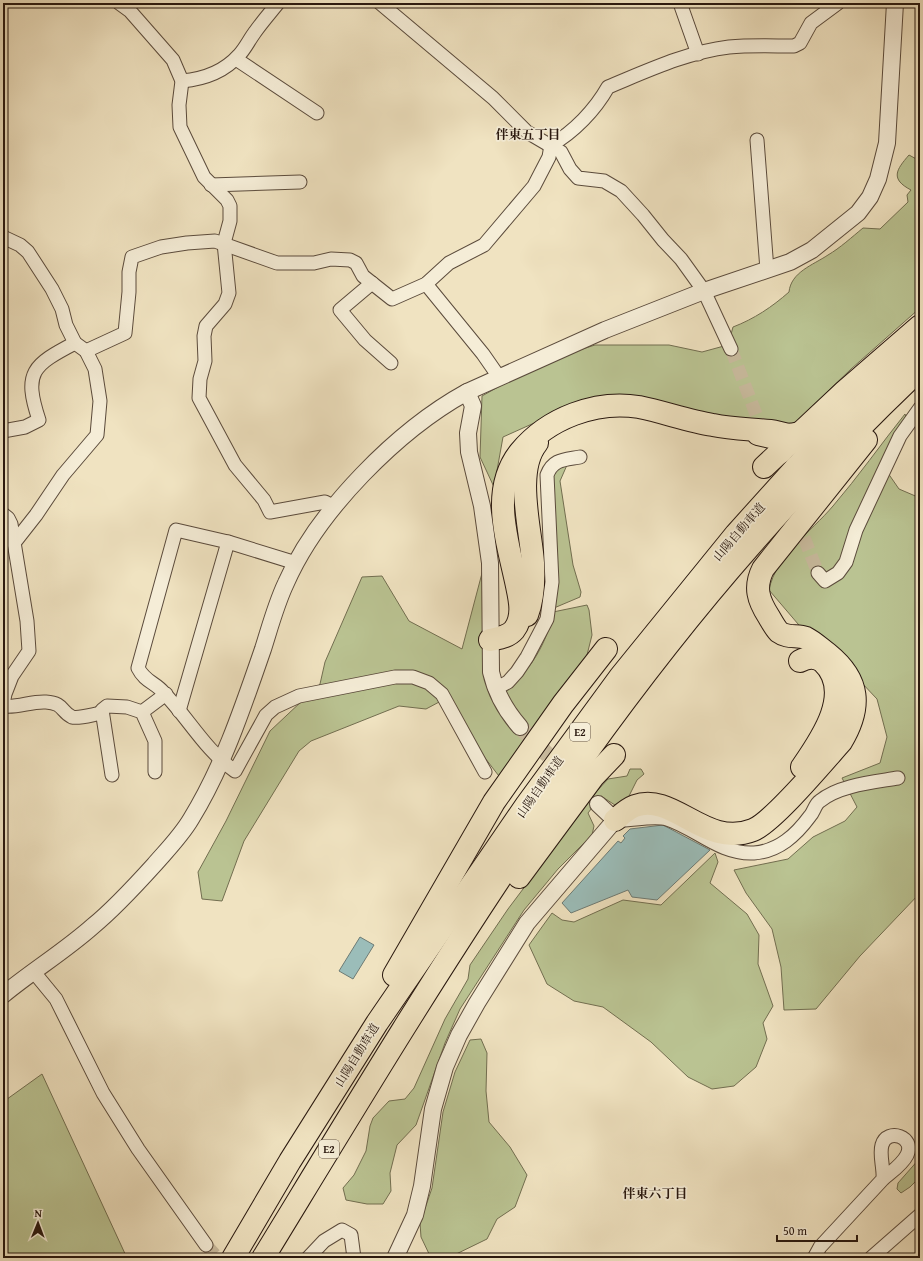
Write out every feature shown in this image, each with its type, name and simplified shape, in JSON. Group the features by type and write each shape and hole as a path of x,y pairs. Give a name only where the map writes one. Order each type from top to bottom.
{"highway":[{"path":"764,467 845,391 920,326"},
{"name":"山陽自動車道","path":"233,1258 290,1161 378,1023 463,897 620,677 736,534 827,433 920,343"},
{"name":"山陽自動車道","path":"263,1258 396,1040 525,842 590,749 654,663 749,546 820,469 920,369"},
{"path":"615,820 634,806 654,804 715,832 733,834 752,830 768,820 841,742 850,724 855,708 855,697 850,678 841,665 809,640 800,636 783,634 779,632 758,598 757,583 763,569 823,492 873,432 920,382"},
{"path":"490,640 510,634 516,627 520,618 519,596 503,512 503,496 506,478 513,461 520,452 534,438 550,426 571,415 587,410 603,406 626,406 650,409 713,425 790,434 800,433"},
{"path":"490,640 506,639 516,634 524,623 529,610 533,586 533,564 525,490 526,473 528,459 534,446 551,430 574,418 593,412 627,410 717,430 769,435 775,438 780,444 781,452"},
{"path":"290,1161 494,802 563,704 606,649"},
{"path":"615,820 630,805 648,800 662,802 711,826 724,828 748,826 764,816 782,795 820,742 832,715 834,687 829,670 817,658 807,658 800,661"},
{"path":"396,1040 481,929 550,834 614,755"}],"street":[{"path":"120,3 130,11 166,50 173,60 182,81 179,105 180,127 204,177 228,200 230,206 230,221 224,243 229,293 225,304 206,326 204,336 205,361 200,379 199,398 235,465 264,500 270,512 325,502 335,507"},
{"path":"182,81 196,80 210,76 236,59 278,3"},
{"path":"380,3 493,98 527,132 561,152 570,168 578,178 604,181 621,191 681,259 704,291 731,348"},
{"path":"680,3 698,54"},
{"path":"86,351 125,333 129,292 129,272 132,257 161,247 187,243 215,242 224,243 277,262 314,263 331,259 350,260 356,263 363,276 392,299 426,284 449,263 484,245 534,186 546,164 551,145 565,137 599,104 608,87 671,62 698,54 730,47 794,46 800,43 811,23 838,3"},
{"path":"3,995 94,926 123,898 170,847 190,821 221,761 240,714 277,604 296,563 320,524 361,478 420,422 449,402 467,392 604,330 704,291 790,262 812,250 858,213 870,197 883,164 887,143 895,3"},
{"path":"236,59 317,113"},
{"path":"757,140 767,270"},
{"path":"211,185 300,182"},
{"path":"3,237 28,252 59,302 75,343 86,351 95,370 100,400 97,435 63,475 14,544"},
{"path":"372,284 340,310 365,340 392,363"},
{"path":"426,284 483,354 499,377"},
{"path":"3,431 25,427 39,420 32,398 30,385 33,374 41,363 75,343"},
{"path":"467,392 473,406 468,433 469,452 482,506 488,540 490,563 491,672 495,689 510,715 520,727"},
{"path":"818,573 825,581 838,573 846,562 856,530 900,436 920,408"},
{"path":"495,689 508,682 517,672 527,657 547,619 552,582 547,475 550,467 559,461 580,457"},
{"path":"3,514 8,518 11,524 27,621 29,651 12,676 4,694 3,705 21,706 46,702 62,707 67,714 73,717 102,713"},
{"path":"296,563 228,542 176,530 138,668 143,678 159,687 166,694 207,747 221,761 235,771 266,715 275,707 299,696 395,677 413,677 429,683 442,694 485,772"},
{"path":"179,711 228,542"},
{"path":"142,712 166,694"},
{"path":"112,775 102,713 102,710 107,706 127,707 142,712 155,741 155,772"},
{"path":"598,804 615,820 666,818 720,846 740,852 754,853 785,843 800,829 819,801 834,793 861,784 898,778"},
{"path":"395,1258 415,1215 422,1186 433,1109 445,1067 459,1035 477,1003 527,923 615,820"},
{"path":"33,971 56,999 103,1093 138,1149 206,1245"},
{"path":"814,1258 820,1247 883,1179"},
{"path":"871,1258 920,1215"},
{"path":"308,1258 324,1241 342,1230 352,1235 354,1258"}],"green space":[{"path":"909,155 920,161 920,308 851,369 793,425 702,415 552,415 503,437 494,487 480,457 482,396 507,382 570,353 595,345 669,345 702,352 724,346 730,338 733,327 769,308 783,297 789,292 794,279 798,274 837,249 863,228 880,229 908,202 907,195 911,190 900,182 897,174 901,165"},
{"path":"905,414 907,420 881,463 899,489 920,498 920,893 860,956 816,1009 784,1010 781,967 772,929 746,893 734,870 788,859 813,837 845,821 857,807 842,778 880,763 887,737 877,699 860,681 804,631 769,590 773,577 787,555 833,506"},
{"path":"567,465 560,481 573,565 581,592 580,597 554,608 552,473 558,467"},
{"path":"486,558 485,643 507,698 506,690 523,674 537,655 547,634 553,612 587,605 592,635 583,671 502,780 441,701 426,709 399,706 311,741 299,751 244,841 222,901 202,899 198,872 226,821 270,731 320,684 325,662 362,577 382,576 409,621 462,649"},
{"path":"630,769 641,769 644,774 637,780 625,804 618,807 601,796 588,813 594,826 592,835 558,869 524,910 460,1009 445,1043 416,1125 397,1145 390,1173 391,1191 383,1204 367,1204 346,1200 343,1188 354,1175 366,1151 370,1126 373,1118 389,1101 405,1099 414,1088 445,1019 468,979 470,965 508,909 596,792 608,779 627,776"},
{"path":"715,853 718,862 710,883 747,914 759,935 758,964 773,1006 763,1023 767,1039 756,1067 734,1086 712,1089 688,1077 651,1042 603,1007 574,1001 547,984 529,945 552,913 562,920 574,922 623,900 661,905"},
{"path":"481,1039 487,1053 486,1091 489,1122 510,1147 527,1175 515,1207 497,1219 487,1239 448,1258 431,1258 421,1237 420,1223 432,1188 443,1112 455,1072 470,1040"},
{"path":"42,1074 127,1258 3,1258 3,1102"},
{"path":"920,1158 920,1177 910,1187 901,1193 897,1189 898,1183"}],"water":[{"path":"663,825 710,850 657,900 632,897 628,890 571,913 562,903 618,841 621,843 625,838 623,836 630,829"},
{"path":"360,937 374,945 353,979 339,971"}],"tunnel":[{"path":"731,349 764,435"},
{"path":"797,520 818,573"},
{"path":"520,727 564,771"},
{"path":"206,1245 218,1258"}],"district":[{"name":"伴東五丁目","path":"528,134"},
{"name":"伴東六丁目","path":"655,1193"}]}
